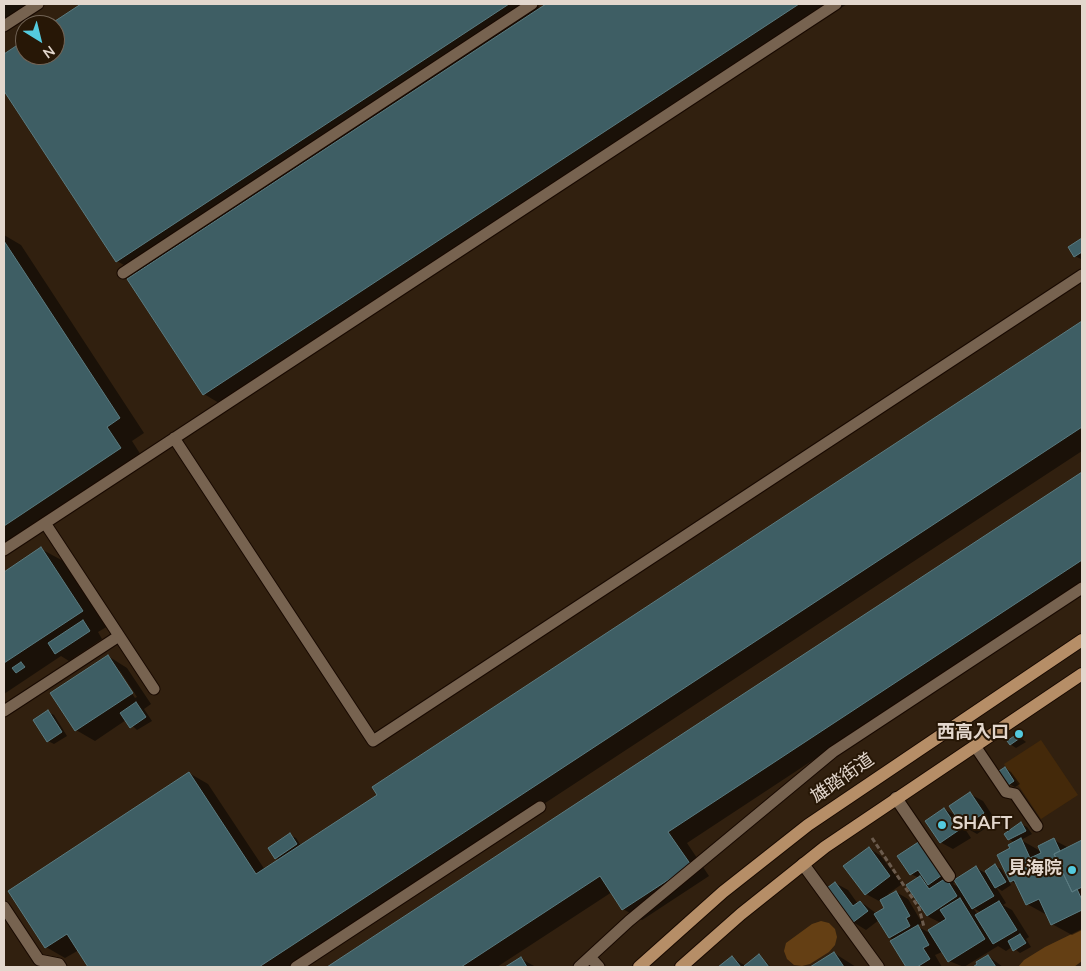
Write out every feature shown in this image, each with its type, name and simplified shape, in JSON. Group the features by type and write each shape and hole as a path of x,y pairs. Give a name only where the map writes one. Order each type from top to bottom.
{"main road":[{"name":"雄踏街道","path":"639,967 723,892 808,825 1082,640"},
{"path":"681,967 741,914 803,864 896,798 1082,674"}],"street":[{"path":"896,798 949,876"},
{"path":"803,864 878,967"}],"lane":[{"path":"4,26 38,4"},
{"path":"123,273 532,4"},
{"path":"4,550 836,4"},
{"path":"174,438 372,741 1082,275"},
{"path":"45,523 154,689"},
{"path":"579,967 628,921 833,752 1082,588"},
{"path":"4,711 119,636"},
{"path":"974,746 1006,792 1016,794 1037,826"},
{"path":"296,967 540,807"},
{"path":"4,907 39,960 59,964 61,967"},
{"path":"590,957 599,967"}],"path":[{"path":"872,838 919,908 924,927"}],"shaded area":[{"path":"1041,740 1078,795 1041,819 1004,764"},
{"path":"821,921 829,923 835,929 837,937 835,945 829,952 810,964 794,965 787,959 784,951 786,943 812,924"},
{"path":"1082,929 1082,961 1074,967 1018,967 1024,960 1045,947"}],"building":[{"path":"81,4 509,4 116,262 4,91 4,54 15,47 15,65 65,65 64,15"},
{"path":"546,4 799,4 203,395 127,279"},
{"path":"1082,238 1082,252 1074,257 1068,247"},
{"path":"4,241 120,418 107,427 121,448 4,526"},
{"path":"1082,321 1082,427 259,967 88,967 67,934 45,948 8,891 189,772 256,874 377,795 372,787"},
{"path":"1082,472 1082,560 668,832 691,865 622,910 600,876 461,967 327,967"},
{"path":"41,547 83,611 4,663 4,572"},
{"path":"83,620 90,631 55,654 48,643"},
{"path":"108,655 133,693 75,731 50,693"},
{"path":"21,662 25,667 16,673 12,668"},
{"path":"136,702 146,717 130,728 120,713"},
{"path":"48,710 62,732 47,742 33,720"},
{"path":"1017,734 1020,738 1010,745 1007,741"},
{"path":"1005,767 1014,781 1008,785 999,771"},
{"path":"970,792 984,813 963,827 949,806"},
{"path":"944,808 959,830 940,843 925,821"},
{"path":"1021,822 1026,831 1008,840 1004,834"},
{"path":"290,833 297,844 275,859 268,848"},
{"path":"1021,838 1030,858 1041,853 1038,846 1054,838 1060,851 1054,854 1072,892 1077,889 1082,900 1082,910 1051,925 1039,899 1026,905 1014,880 1010,882 997,855 1010,848 1008,845"},
{"name":"見海院","path":"1082,840 1082,887 1072,892 1054,854"},
{"path":"920,841 942,875 928,885 918,870 910,875 897,856"},
{"path":"869,847 890,876 865,895 843,866"},
{"path":"995,864 1006,882 995,888 985,871"},
{"path":"976,866 994,896 972,909 954,880"},
{"path":"920,876 929,889 946,878 957,896 927,916 906,885"},
{"path":"835,882 853,906 860,901 868,911 852,923 827,888"},
{"path":"896,891 910,916 906,918 910,926 889,938 874,914 884,908 880,900"},
{"path":"960,898 985,939 948,962 928,930 946,919 940,910"},
{"path":"999,901 1017,930 993,944 975,915"},
{"path":"918,925 929,945 923,948 930,959 917,967 906,967 890,941"},
{"path":"1020,934 1026,943 1013,951 1008,941"},
{"path":"834,952 844,967 810,967"},
{"path":"759,954 769,967 744,966"},
{"path":"988,955 996,967 973,967 977,964 976,962"},
{"path":"732,956 741,967 718,967"},
{"path":"521,957 527,967 505,967"}],"place":[{"name":"西高入口","path":"1019,734"},
{"name":"SHAFT","path":"942,825"},
{"name":"見海院","path":"1072,870"}]}
